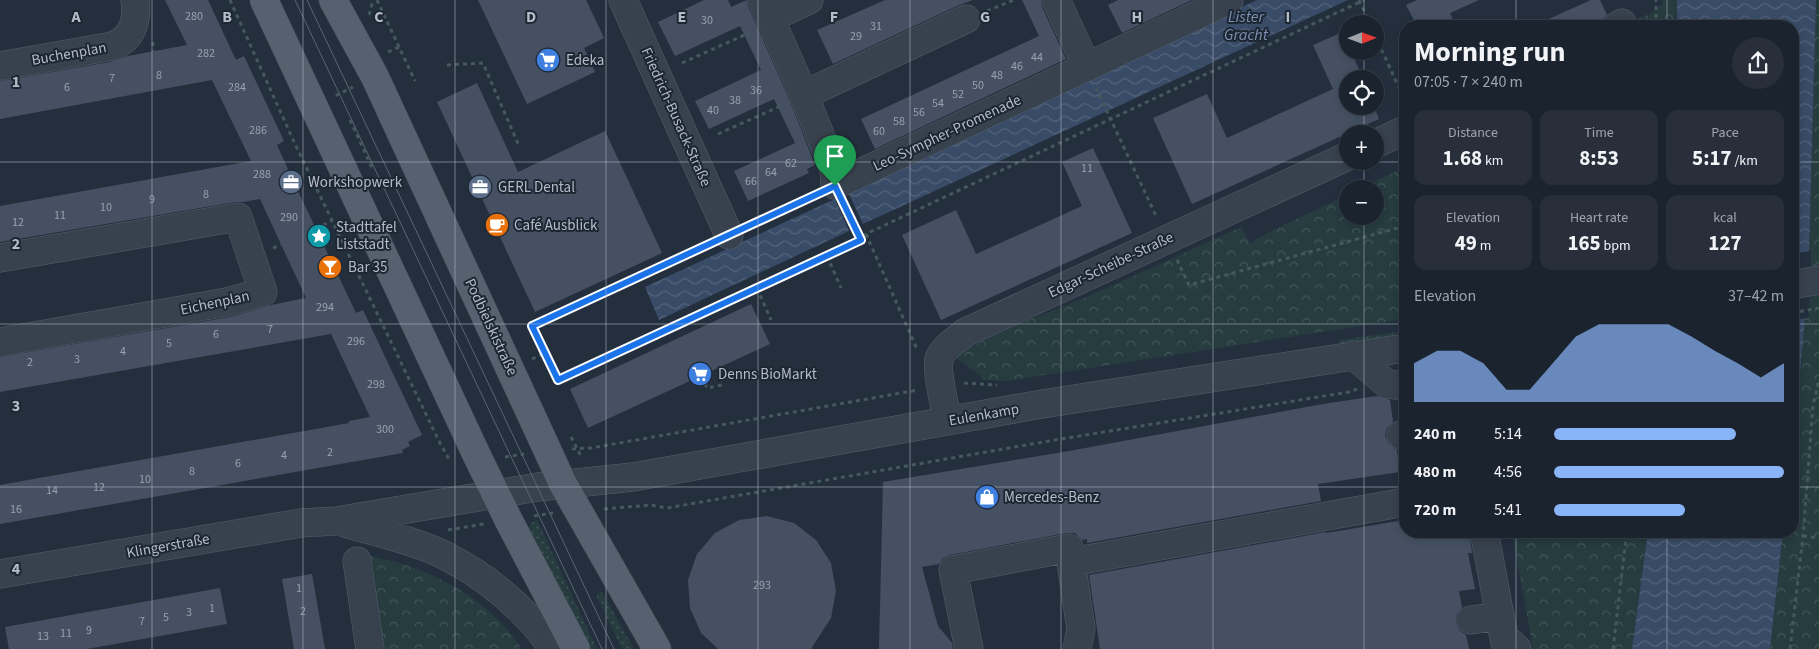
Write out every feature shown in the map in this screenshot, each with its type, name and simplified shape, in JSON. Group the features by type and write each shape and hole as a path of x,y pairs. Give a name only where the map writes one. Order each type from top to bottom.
{"main road":[{"path":"264,0 496,494 496,522 576,649"},
{"name":"Podbielskistraße","path":"333,0 381,90 563,484 576,510 657,649"}],"street":[{"name":"Buchenplan","path":"0,66 107,48 120,44 126,39 134,22 135,0"},
{"name":"Friedrich-Busack-Straße","path":"622,0 729,235"},
{"path":"809,0 768,13 834,170 835,186"},
{"path":"1056,0 1091,76"},
{"name":"Leo-Sympher-Promenade","path":"835,186 1091,76 1229,0"},
{"path":"804,95 966,20"},
{"path":"1384,140 1399,133"},
{"name":"Edgar-Scheibe-Straße","path":"948,421 941,386 939,360 945,350 966,332 1339,160"},
{"name":"Eichenplan","path":"0,258 238,217 263,292 210,305 0,342"},
{"path":"1799,284 1819,280"},
{"name":"Eulenkamp","path":"563,484 633,477 1042,404 1399,349"},
{"path":"1353,355 1393,383"},
{"name":"Klingerstraße","path":"0,574 301,523 336,521 563,484"},
{"path":"969,649 954,570 1070,555 1399,503"},
{"name":"Klingerstraße","path":"336,521 443,554 476,573 508,598 538,627 554,649"},
{"path":"1485,538 1505,643 1512,644 1517,649"},
{"path":"1070,555 1081,629 1076,649"},
{"path":"357,561 370,649"},
{"path":"1471,620 1500,616"}],"path":[{"path":"230,0 295,144 450,460"},
{"path":"368,21 372,0"},
{"path":"377,0 415,81"},
{"path":"1656,0 1656,20"},
{"path":"861,240 835,186 532,326 558,380 861,240 866,234 1361,1 1366,15"},
{"path":"682,63 768,13"},
{"path":"384,54 399,47"},
{"path":"1384,55 1399,88"},
{"path":"447,65 482,63 519,146"},
{"path":"1091,76 1167,239"},
{"path":"718,134 804,95"},
{"path":"348,117 373,170"},
{"path":"316,229 333,220"},
{"path":"1189,285 1399,228"},
{"path":"866,234 918,352"},
{"path":"827,256 841,288"},
{"path":"757,288 771,320"},
{"path":"1799,312 1819,308"},
{"path":"531,360 545,352"},
{"path":"702,376 707,388 722,385"},
{"path":"1790,649 1803,536 1813,406 1819,379"},
{"path":"576,448 592,448 959,382 1004,386"},
{"path":"458,528 576,510 609,509 650,504 667,508 1393,383"},
{"path":"479,460 548,452"},
{"path":"1803,536 1819,538"},
{"path":"1613,649 1626,538"}],"green space":[{"path":"1662,0 1677,0 1676,20 1636,20 1650,14 1662,5"},
{"path":"1816,0 1819,0 1819,649 1770,649 1782,538 1799,538 1799,377 1808,286"},
{"path":"1399,170 1399,320 1007,381 982,380 980,375 955,357 986,339 1084,298 1241,227 1250,243 1339,199 1339,225 1384,225 1384,180 1378,180"},
{"path":"1399,332 1399,339 1343,347 1339,340"},
{"path":"537,520 597,649 587,649 528,529 531,523"},
{"path":"1513,538 1647,538 1632,649 1533,649"},
{"path":"364,555 410,566 453,586 492,614 508,630 522,649 381,649"},
{"path":"602,592 634,649 622,649 596,595"}],"water":[{"name":"Lister Gracht","path":"1257,0 1348,0 863,224 847,190"},
{"path":"1677,0 1816,0 1808,286 1799,383 1799,20 1677,20"},
{"path":"835,199 849,231 659,320 645,287"},
{"path":"1647,538 1782,538 1770,649 1632,649"}],"pier":[{"path":"1811,251 1811,286 1808,318 1799,319 1799,253"}],"building":[{"path":"165,0 208,0 236,60 244,56 284,141 277,145 296,187 356,313 363,310 422,435 408,442 410,446 402,450 403,453 0,524 0,485 349,423 349,421 370,417 331,334 0,392 0,357 230,317 271,305 306,298 260,199 0,242 0,206 251,161 212,80 0,119 0,81 110,62 128,56 187,45"},
{"name":"Edeka","path":"478,0 586,0 604,38 584,48 595,72 527,104"},
{"path":"704,0 728,0 731,7 747,0 815,165 807,169 809,173 748,201 734,171 795,143 774,99 709,129 695,101 761,70 740,26 675,56 658,22"},
{"path":"885,0 973,0 833,64 817,30"},
{"path":"1022,0 1041,0 1042,7 1066,59 875,149 861,119 1039,36"},
{"path":"1118,0 1192,0 1122,33 1108,5"},
{"path":"1417,0 1479,0 1450,13 1453,20 1414,20 1406,5"},
{"path":"1591,0 1600,0 1607,15 1603,20 1546,20"},
{"path":"1339,34 1339,60 1355,60 1359,70 1339,70 1339,115 1377,115 1379,119 1366,125 1339,125 1339,137 1192,204 1153,118 1207,94 1227,138 1333,89 1313,45"},
{"path":"477,83 518,172 605,131 662,253 535,312 437,102"},
{"path":"1093,148 1132,233 941,320 902,235 956,210 976,254 1082,206 1062,162"},
{"path":"751,304 770,344 588,428 570,389"},
{"path":"1377,396 1390,400 1393,422 1387,428 1385,435 1388,443 1397,450 1399,472 1318,484 1321,501 1087,543 1087,539 1082,540 1075,533 1066,533 950,555 943,558 939,564 922,567 938,626 952,643 953,649 879,649 883,482 1069,451 1323,404"},
{"path":"767,516 794,523 816,540 831,563 836,591 831,618 811,649 718,649 701,633 690,608 688,580 697,554 715,533 739,520"},
{"path":"1399,521 1399,538 1470,538 1472,553 1468,553 1475,589 1459,591 1462,608 1457,614 1456,622 1459,630 1466,635 1469,649 1100,649 1089,575"},
{"path":"312,574 325,649 294,649 282,579"},
{"path":"220,588 227,624 87,649 9,649 5,627"}],"tram line":[{"path":"295,0 602,649"},
{"path":"307,0 614,649"}],"place":[{"name":"Edeka","path":"548,60"},
{"name":"Workshopwerk","path":"291,182"},
{"name":"GERL Dental","path":"480,187"},
{"name":"Café Ausblick","path":"497,225"},
{"name":"Stadttafel Liststadt","path":"319,236"},
{"name":"Bar 35","path":"330,267"},
{"name":"Denns BioMarkt","path":"700,374"},
{"name":"Mercedes-Benz","path":"987,497"}],"route":[{"path":"835,186 861,240 558,380 532,326 835,186"}]}
